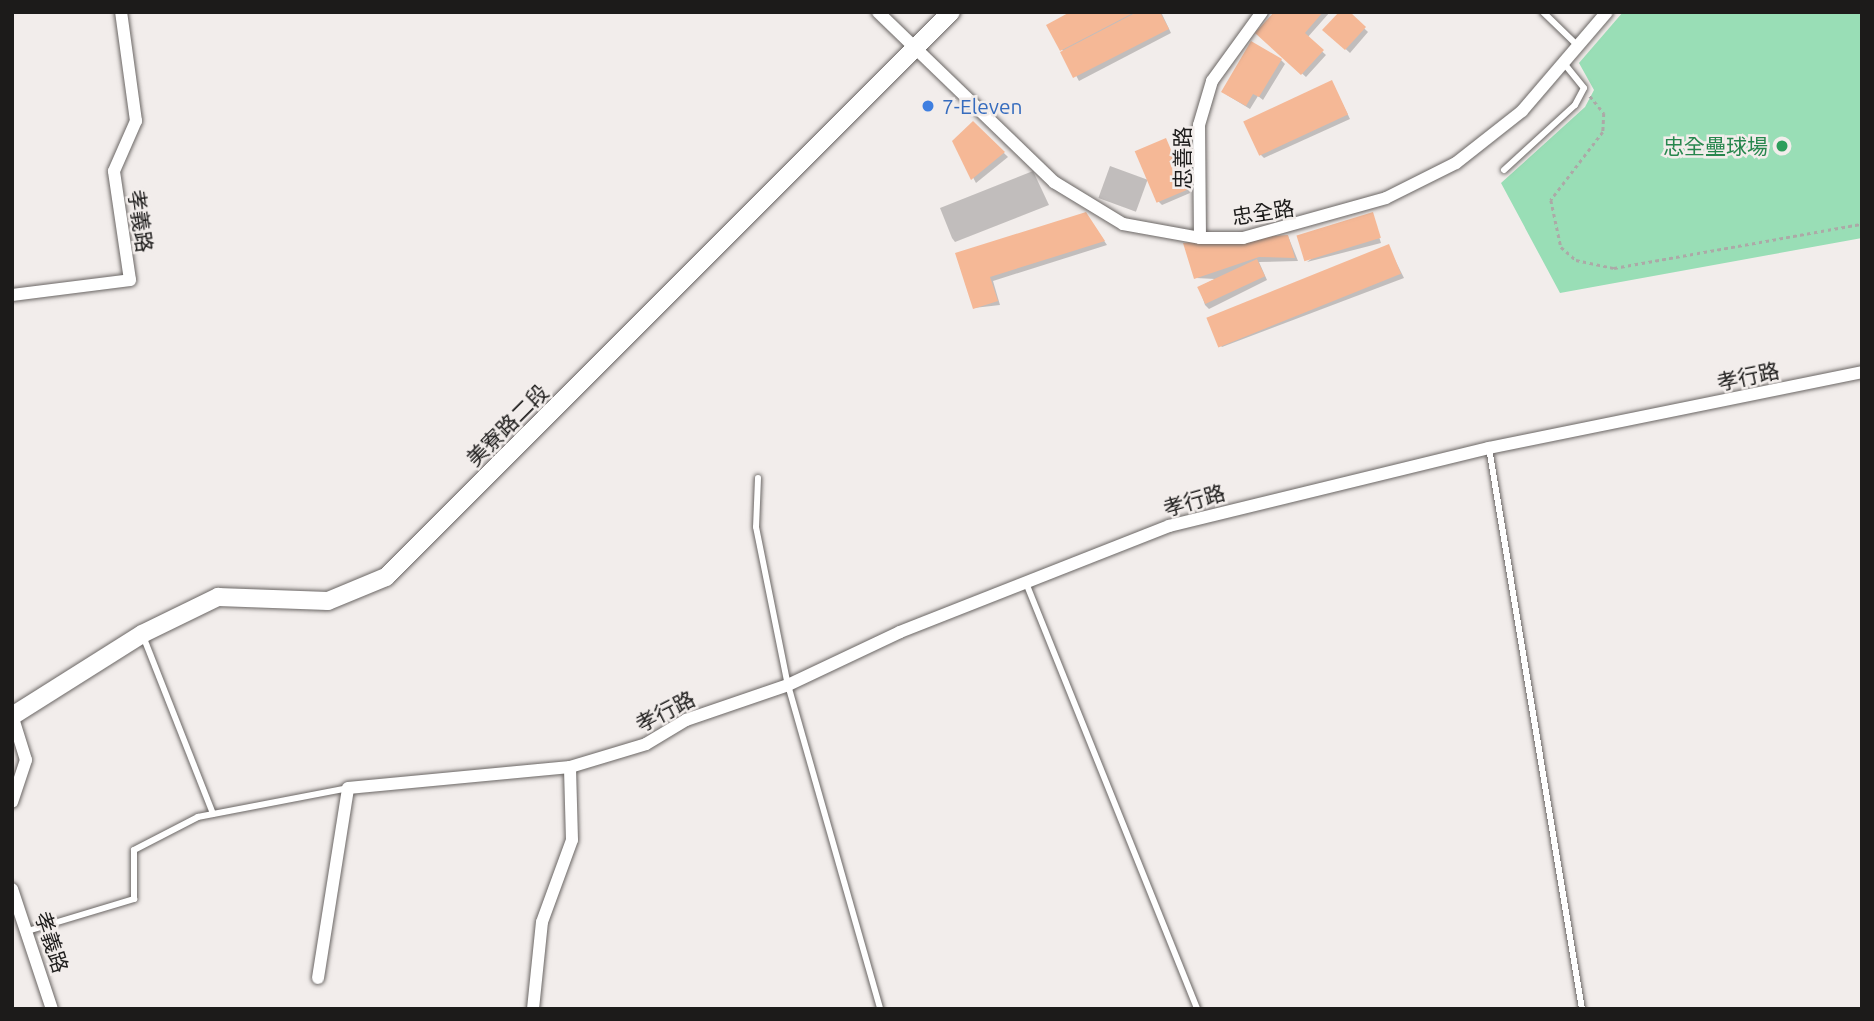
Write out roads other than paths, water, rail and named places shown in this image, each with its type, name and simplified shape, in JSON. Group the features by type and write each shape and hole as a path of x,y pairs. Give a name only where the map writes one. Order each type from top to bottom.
{"street":[{"name":"孝義路","path":"12,295 130,280 114,171 136,121 121,12"},
{"name":"忠全路","path":"878,12 1054,182 1123,224 1199,238 1256,236 1386,198 1456,163 1566,66 1578,46 1607,12"},
{"name":"美寮路二段","path":"12,715 142,634 218,597 328,601 386,577 951,12"},
{"name":"忠善路","path":"1199,238 1199,125 1212,81 1262,12"},
{"name":"孝行路","path":"348,788 569,767 646,744 686,720 788,685 1026,583 1169,526 1489,449 1862,372"},
{"path":"12,715 26,761 12,802"},
{"path":"533,1009 542,922 572,840 569,767"},
{"path":"318,978 348,788"},
{"name":"孝義路","path":"12,889 31,930 52,1009"}],"lane":[{"path":"1543,12 1578,46"},
{"path":"1504,170 1575,105 1584,88 1566,66"},
{"path":"1489,449 1582,1009"},
{"path":"758,478 756,527 788,685 880,1009"},
{"path":"1026,583 1197,1009"},
{"path":"142,634 213,814"},
{"path":"31,930 134,900 134,850 213,814 348,788"}],"place":[{"name":"7-Eleven","path":"928,106"},
{"name":"忠全壘球場","path":"1782,146"}]}
